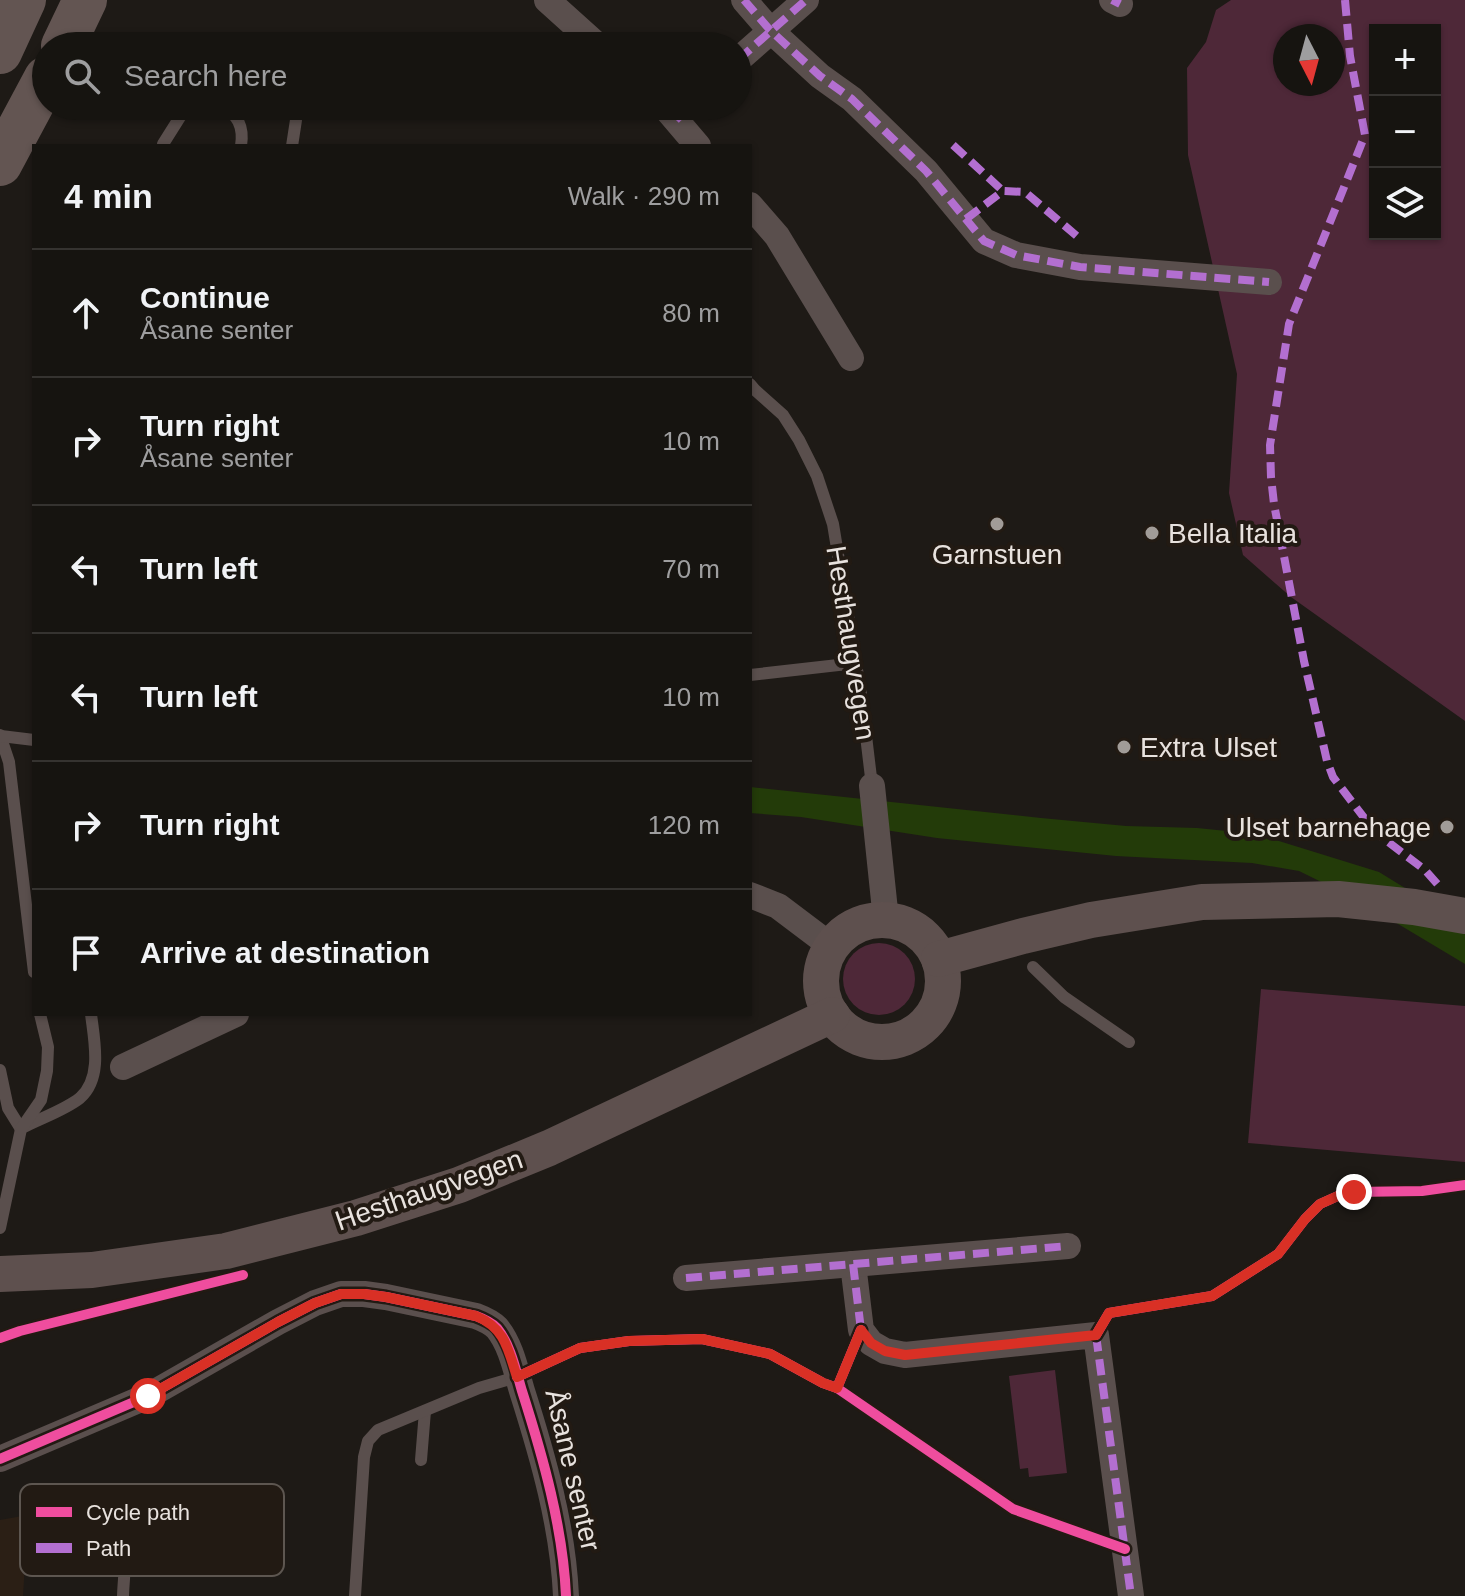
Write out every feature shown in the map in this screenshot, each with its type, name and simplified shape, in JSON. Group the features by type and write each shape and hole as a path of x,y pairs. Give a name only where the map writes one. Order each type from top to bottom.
{"highway":[{"path":"0,52 24,0"},
{"path":"70,32 85,0"},
{"path":"0,164 32,104"}],"main road":[{"path":"939,959 1091,920 1202,902 1338,899 1463,915"},
{"path":"886,920 904,924 920,933 933,947 939,959 943,983 939,1002 930,1018 916,1031 899,1039 881,1042 862,1039 846,1030 826,1007 820,980 825,956 846,931 865,922 886,920"},
{"name":"Hesthaugvegen","path":"0,1274 92,1270 226,1251 356,1218 459,1185 549,1148 832,1015"}],"street":[{"path":"547,0 582,32"},
{"path":"744,0 770,30 820,76 852,99 926,171 984,241 1016,255 1080,267 1269,282"},
{"path":"752,47 806,0"},
{"path":"682,120 697,144"},
{"path":"752,207 777,236 851,358"},
{"name":"Hesthaugvegen","path":"872,786 886,920"},
{"path":"752,896 778,906 831,946"},
{"path":"123,1067 232,1016"},
{"path":"686,1278 1068,1246"},
{"path":"853,1264 861,1330 871,1343 885,1351 905,1355 1096,1335 1131,1596"},
{"name":"Åsane senter","path":"0,1459 148,1396 278,1322 341,1294 386,1297 476,1316 498,1329 517,1377 553,1503 566,1596"}],"lane":[{"path":"163,144 178,120"},
{"path":"238,120 242,144"},
{"path":"292,144 296,120"},
{"name":"Hesthaugvegen","path":"752,388 783,415 799,440 817,476 833,524 872,786"},
{"path":"752,675 856,663"},
{"path":"32,740 1,736 9,762 32,955"},
{"path":"1033,967 1064,997 1129,1042"},
{"path":"0,1228 21,1129 41,1100 47,1071 48,1047 40,1016"},
{"path":"21,1129 68,1105 88,1088 95,1060 91,1016"},
{"path":"0,1070 4,1109 21,1129"},
{"path":"355,1596 364,1457 368,1441 378,1430 479,1388 517,1377"},
{"path":"421,1460 425,1411"},
{"path":"123,1596 124,1576"}],"shaded area":[{"path":"1231,0 1465,0 1465,721 1291,597 1243,555 1229,493 1237,374 1188,155 1187,68 1206,42 1216,10"},
{"path":"752,787 1126,826 1256,834 1379,872 1465,925 1465,964 1358,900 1299,871 1252,863 1116,856 937,838 801,817 752,813"},
{"path":"879,943 899,949 909,959 915,979 909,999 899,1009 879,1015 859,1009 849,999 843,979 849,959 859,949"},
{"path":"1261,989 1465,1006 1465,1162 1248,1143"},
{"path":"1055,1370 1067,1473 1029,1477 1028,1468 1020,1469 1009,1376"},
{"path":"20,1516 23,1596 0,1596 0,1520"}],"marked path":[{"path":"744,0 770,30 820,76 852,99 926,171 984,241 1016,255 1080,267 1269,282"},
{"path":"752,48 806,0"},
{"path":"1112,0 1120,4"},
{"path":"1345,0 1350,56 1365,135 1289,324 1270,445 1271,477 1304,661 1333,777 1375,832 1425,870 1441,888"},
{"path":"953,145 1003,191"},
{"path":"966,219 1003,191 1025,192 1078,237"},
{"path":"686,1278 1068,1246"},
{"path":"853,1264 861,1330 871,1343 885,1351 905,1355 1096,1335 1131,1596"}],"cycle path":[{"path":"1096,1335 1109,1313 1212,1296 1278,1254 1320,1204 1340,1195 1422,1191 1465,1185"},
{"path":"0,1338 243,1275"},
{"path":"0,1459 148,1396 278,1322 341,1294 386,1297 476,1316 497,1328 512,1358 551,1492 561,1544 566,1596"},
{"path":"861,1330 837,1388 1013,1509 1125,1549"},
{"path":"517,1377 580,1348 629,1341 702,1339 770,1354 837,1388"}],"place":[{"name":"Garnstuen","path":"997,524"},
{"name":"Bella Italia","path":"1152,533"},
{"name":"Extra Ulset","path":"1124,747"},
{"name":"Ulset barnehage","path":"1447,827"}],"route":[{"path":"148,1396 278,1322 341,1294 386,1297 489,1321 498,1329 506,1344 517,1377 580,1348 629,1341 702,1339 770,1354 837,1388 861,1330 871,1343 885,1351 905,1355 954,1351 1096,1335 1109,1313 1212,1296 1278,1254 1320,1204 1354,1192"}]}
